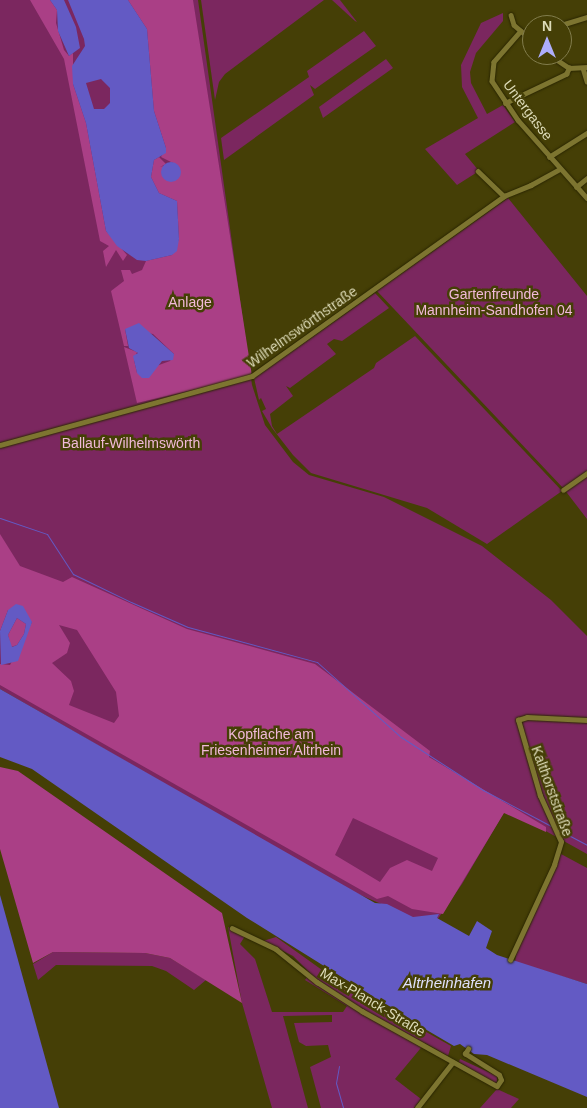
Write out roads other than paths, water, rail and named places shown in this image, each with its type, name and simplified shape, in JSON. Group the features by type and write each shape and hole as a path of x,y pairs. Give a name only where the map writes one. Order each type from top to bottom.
{"street":[{"path":"511,15 514,25 521,31"},
{"path":"572,22 587,17"},
{"name":"Untergasse","path":"521,31 491,69 492,82 505,103 587,198"},
{"path":"564,65 568,68 585,68 587,81"},
{"path":"505,103 566,74 568,68"},
{"path":"550,157 587,133"},
{"name":"Wilhelmswörthstraße","path":"0,445 252,376 504,196 531,186 560,169"},
{"path":"478,171 504,196"},
{"path":"576,186 587,178"},
{"path":"563,490 587,473"},
{"name":"Kalthorststraße","path":"510,960 557,858 561,838 540,796 518,720 527,716 587,720"},
{"name":"Max-Planck-Straße","path":"232,928 276,949 316,982 497,1086 501,1080 499,1075 465,1054 468,1049"},
{"path":"417,1108 453,1062"}],"water":[{"path":"50,0 64,0 76,27 80,48 69,56 58,31 57,10"},
{"path":"68,0 128,0 147,29 154,111 166,148 166,153 154,160 151,177 159,193 177,201 179,239 177,251 172,255 146,261 137,260 117,246 106,231 86,123 73,84 72,66 85,46","holes":["101,79 110,88 110,103 104,109 94,109 86,83"]},
{"path":"171,162 178,165 181,172 178,179 171,182 164,179 161,172 164,165"},
{"path":"139,323 174,354 173,360 162,361 149,378 142,378 137,373 133,356 138,353 129,348 125,329"},
{"path":"16,604 23,606 32,622 18,661 1,665 0,631 8,610","holes":["17,618 26,624 24,634 17,645 12,647 8,635"]},
{"name":"Altrheinhafen","path":"0,689 375,903 387,904 413,917 439,914 437,918 469,936 477,921 492,931 486,948 497,955 587,984 587,1097 487,1055 474,1054 460,1044 454,1046 247,918 32,769 0,757"},
{"path":"0,895 59,1108 0,1108"}],"waterway":[{"path":"0,518 47,534 73,574 131,602 188,627 317,662 401,737 483,790 551,826"},
{"path":"557,829 587,845"},
{"path":"339,1066 336,1083 343,1108"}],"park label":[{"name":"Anlage","path":"190,302"},
{"name":"Gartenfreunde Mannheim-Sandhofen 04","path":"494,302"},
{"name":"Ballauf-Wilhelmswörth","path":"131,443"},
{"name":"Kopflache am Friesenheimer Altrhein","path":"271,742"}]}
